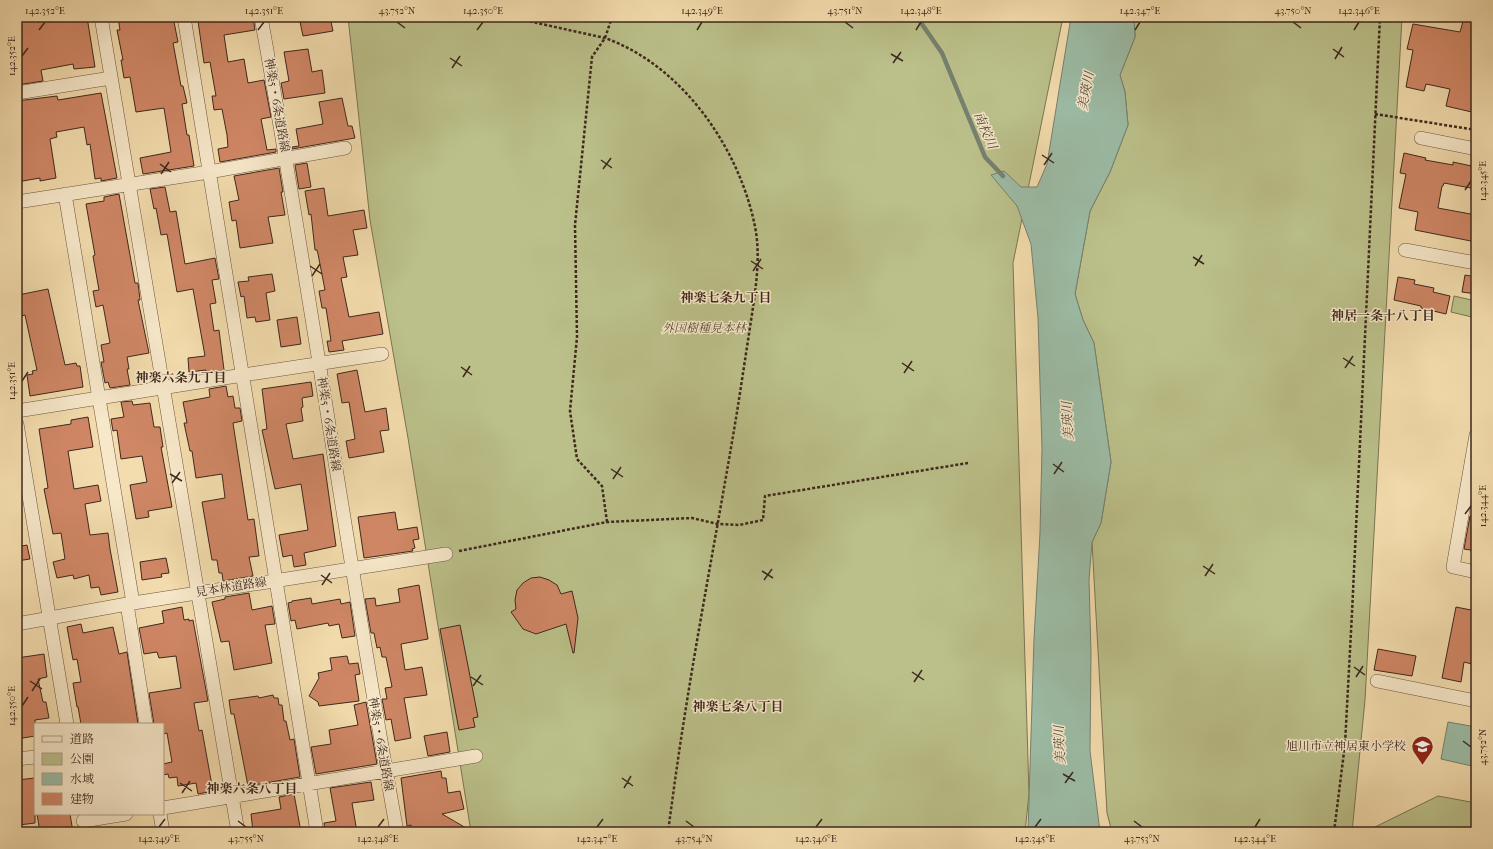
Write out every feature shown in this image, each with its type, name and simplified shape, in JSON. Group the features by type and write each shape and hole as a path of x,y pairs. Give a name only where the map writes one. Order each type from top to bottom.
{"street":[{"path":"101,17 238,832"},
{"path":"184,17 317,832"},
{"name":"神楽5・6条道路線","path":"261,17 286,158 352,568 397,832"},
{"path":"17,93 111,78"},
{"path":"1421,138 1471,148 1476,147"},
{"path":"17,202 210,172 345,148"},
{"path":"65,194 100,397 146,723"},
{"path":"1405,250 1476,263"},
{"path":"17,411 382,354"},
{"path":"17,424 22,486 49,618 67,723"},
{"path":"1476,435 1472,475 1453,567 1476,572"},
{"name":"見本林道路線","path":"17,624 276,580 446,554"},
{"path":"1377,681 1476,701"},
{"path":"164,808 476,756"},
{"path":"17,759 34,757"},
{"path":"83,822 121,815"},
{"path":"160,815 163,832"}],"path":[{"path":"510,17 605,38 619,43 664,72 701,111 726,146 743,182 756,233 758,276 718,524 684,719 668,832"},
{"path":"607,522 602,486 577,459 570,411 578,337 575,225 592,57 605,38 612,17"},
{"path":"1334,832 1345,744 1348,698 1380,17"},
{"path":"1375,114 1476,130"},
{"path":"446,554 607,522 692,518 718,524 739,525 763,520 765,496 968,463"}],"green space":[{"name":"外国樹種見本林","path":"348,17 1063,17 1013,263 1029,794 1025,832 471,832 408,438 370,220"},
{"path":"1134,17 1402,17 1365,700 1352,832 1112,832 1107,813 1092,542 1101,523 1111,462 1094,343 1083,320 1075,294 1090,211 1110,172 1128,125 1125,92 1120,75 1135,37"},
{"path":"1454,296 1476,301 1476,318 1451,312"},
{"path":"1438,796 1476,803 1476,832 1375,832 1375,827"}],"water":[{"name":"美瑛川","path":"1071,17 1134,17 1135,37 1120,75 1125,92 1128,125 1110,172 1090,211 1075,294 1083,320 1094,343 1111,462 1101,523 1092,542 1089,580 1091,653 1090,751 1100,832 1028,832 1042,449 1038,318 1031,244 1017,206 991,175 1004,171 1021,187 1037,187 1047,164"},
{"path":"1448,722 1476,727 1476,767 1441,759"}],"building":[{"path":"17,17 87,17 95,67 74,69 73,64 41,70 43,81 17,85 17,68 19,68 17,54"},
{"path":"118,17 173,17 178,42 173,43 181,86 183,86 187,103 182,104 194,166 143,174 140,158 171,152 164,108 136,112 130,77 124,78 121,60 123,60 117,30 120,30"},
{"path":"224,17 253,17 255,30 224,35 228,62 244,59 248,83 264,80 271,117 261,119 267,150 276,149 276,152 220,162 218,149 228,147 227,135 222,109 214,110 212,96 216,96 210,62 204,63 198,21"},
{"path":"299,17 330,17 333,31 303,36"},
{"path":"1464,18 1476,21 1476,113 1446,106 1450,89 1426,84 1424,91 1406,87 1413,50 1407,49 1413,24 1460,32"},
{"path":"308,49 312,72 322,70 325,93 284,99 281,83 289,81 284,52"},
{"path":"101,93 117,178 101,181 101,178 95,179 90,144 87,145 84,127 56,132 57,137 50,139 56,178 40,181 40,178 17,182 17,101 57,96 58,100"},
{"path":"342,98 348,126 352,126 355,138 292,149 292,147 299,146 296,129 323,124 319,102"},
{"path":"1404,153 1426,158 1425,160 1453,165 1453,162 1476,167 1476,189 1444,183 1442,186 1438,208 1476,215 1476,242 1415,230 1418,212 1399,208 1406,174 1400,173"},
{"path":"307,163 311,187 299,189 295,165"},
{"path":"279,168 285,215 268,217 273,243 240,248 236,220 232,221 229,202 239,200 234,176"},
{"path":"165,187 170,212 176,211 185,264 215,258 219,279 212,280 216,303 210,304 214,331 219,330 224,370 206,373 206,370 189,372 188,358 205,356 193,289 177,292 167,234 161,235 156,208 154,209 150,189"},
{"path":"324,188 328,216 364,210 367,228 353,230 358,255 343,257 347,277 341,278 349,317 379,312 383,334 342,341 344,350 329,352 327,341 331,341 326,308 322,308 319,291 325,290 317,250 315,250 311,214 309,215 305,191"},
{"path":"119,194 135,283 138,283 140,300 138,300 149,353 127,357 129,369 127,369 130,385 110,388 108,382 105,383 101,362 104,362 101,345 110,343 103,305 96,307 93,291 99,290 93,256 95,255 86,204 104,201 104,197"},
{"path":"272,274 275,291 266,293 270,320 256,322 255,317 247,318 244,296 241,297 238,282 249,281 248,277"},
{"path":"1465,275 1476,277 1476,294 1462,292"},
{"path":"1398,277 1415,280 1414,284 1434,288 1433,292 1450,296 1446,314 1421,308 1421,306 1394,300"},
{"path":"48,289 65,365 76,363 77,366 80,366 83,387 30,396 27,375 33,374 32,371 37,370 25,315 22,316 18,295"},
{"path":"297,317 301,344 281,347 277,320"},
{"path":"357,370 365,412 386,408 389,430 380,431 384,452 349,458 346,441 355,439 349,402 342,403 337,374"},
{"path":"311,382 313,396 302,398 303,407 301,408 303,421 286,424 293,459 323,454 336,546 304,553 306,565 294,567 292,555 283,557 279,535 308,530 301,484 275,489 262,430 267,429 262,389"},
{"path":"226,386 228,397 233,396 235,408 240,408 242,421 233,423 248,520 254,519 259,556 249,557 253,576 223,581 222,573 219,573 217,560 212,560 202,502 225,498 222,474 196,478 192,451 190,451 184,423 187,423 183,402 210,397 209,389"},
{"path":"132,401 133,405 150,403 154,427 160,427 163,447 161,447 172,507 148,511 149,517 136,519 130,485 147,482 142,456 121,459 117,430 113,431 111,419 124,417 121,402"},
{"path":"88,417 93,447 68,451 74,489 98,485 101,501 85,504 90,535 108,533 118,592 101,595 99,587 91,588 89,575 74,579 73,575 57,578 53,562 65,559 61,533 53,534 44,489 48,488 39,429 71,424 71,420"},
{"path":"395,512 398,530 417,527 419,539 413,540 415,548 412,549 413,551 364,558 358,517"},
{"path":"1470,516 1476,516 1476,551 1464,549"},
{"path":"27,545 30,559 17,561 17,547"},
{"path":"166,558 169,573 161,574 162,577 142,580 140,562"},
{"path":"540,577 557,585 561,594 572,591 578,618 574,653 566,624 536,634 523,629 511,612 516,609 515,600 517,590 523,583 531,578"},
{"path":"419,585 428,639 401,644 405,670 422,667 427,695 404,698 411,738 395,741 391,719 386,720 382,699 387,699 385,688 392,687 386,657 382,657 380,647 377,648 374,633 371,633 365,599 375,598 376,606 400,602 398,589"},
{"path":"249,593 252,610 272,606 275,624 265,625 272,663 234,670 229,641 221,642 212,602 225,599 225,597"},
{"path":"311,598 312,604 340,599 341,604 350,602 355,636 342,638 339,624 329,626 328,623 297,629 295,620 291,621 288,603"},
{"path":"182,607 184,620 193,620 208,701 194,703 199,731 202,730 213,791 198,794 196,783 178,786 177,777 169,778 168,774 164,775 164,764 172,762 167,733 164,734 164,723 154,723 149,693 181,688 176,656 159,658 157,652 144,654 139,628 164,623 162,611"},
{"path":"1456,607 1476,611 1476,665 1464,662 1461,682 1442,678"},
{"path":"81,624 83,633 113,627 119,654 127,652 138,723 81,723 73,683 81,682 77,659 73,660 67,627"},
{"path":"460,625 478,717 473,718 475,727 459,730 440,629"},
{"path":"1378,649 1416,656 1412,676 1374,670"},
{"path":"44,654 47,677 38,679 43,702 46,702 49,718 35,720 34,736 17,739 17,658"},
{"path":"347,656 349,664 358,663 360,674 355,675 359,701 319,706 318,702 309,696 319,678 318,673 332,670 330,658"},
{"path":"273,695 274,698 278,698 279,705 282,705 284,721 286,721 290,740 294,739 300,777 248,786 234,714 231,714 229,700 258,696 259,698"},
{"path":"366,702 377,764 316,774 311,747 331,744 329,730 358,725 354,705"},
{"path":"447,732 450,752 428,756 424,736"},
{"path":"441,771 442,778 446,778 448,793 460,791 464,809 442,814 473,832 412,832 411,825 407,826 401,778"},
{"path":"34,778 35,823 19,825 17,813 17,780"},
{"path":"371,782 374,800 352,803 357,832 325,832 324,823 336,821 330,788"},
{"path":"294,794 301,832 284,832 284,828 253,832 251,814 281,809 279,797"},
{"path":"37,815 70,815 73,832 40,832"}],"waterway":[{"name":"南校川","path":"917,17 942,53 985,157 1003,176"}],"place":[{"name":"旭川市立神居東小学校","path":"1422,766"}],"district":[{"name":"神楽七条九丁目","path":"726,297"},
{"name":"神居一条十八丁目","path":"1383,315"},
{"name":"神楽六条九丁目","path":"181,377"},
{"name":"神楽七条八丁目","path":"738,706"},
{"name":"神楽六条八丁目","path":"252,788"}]}
